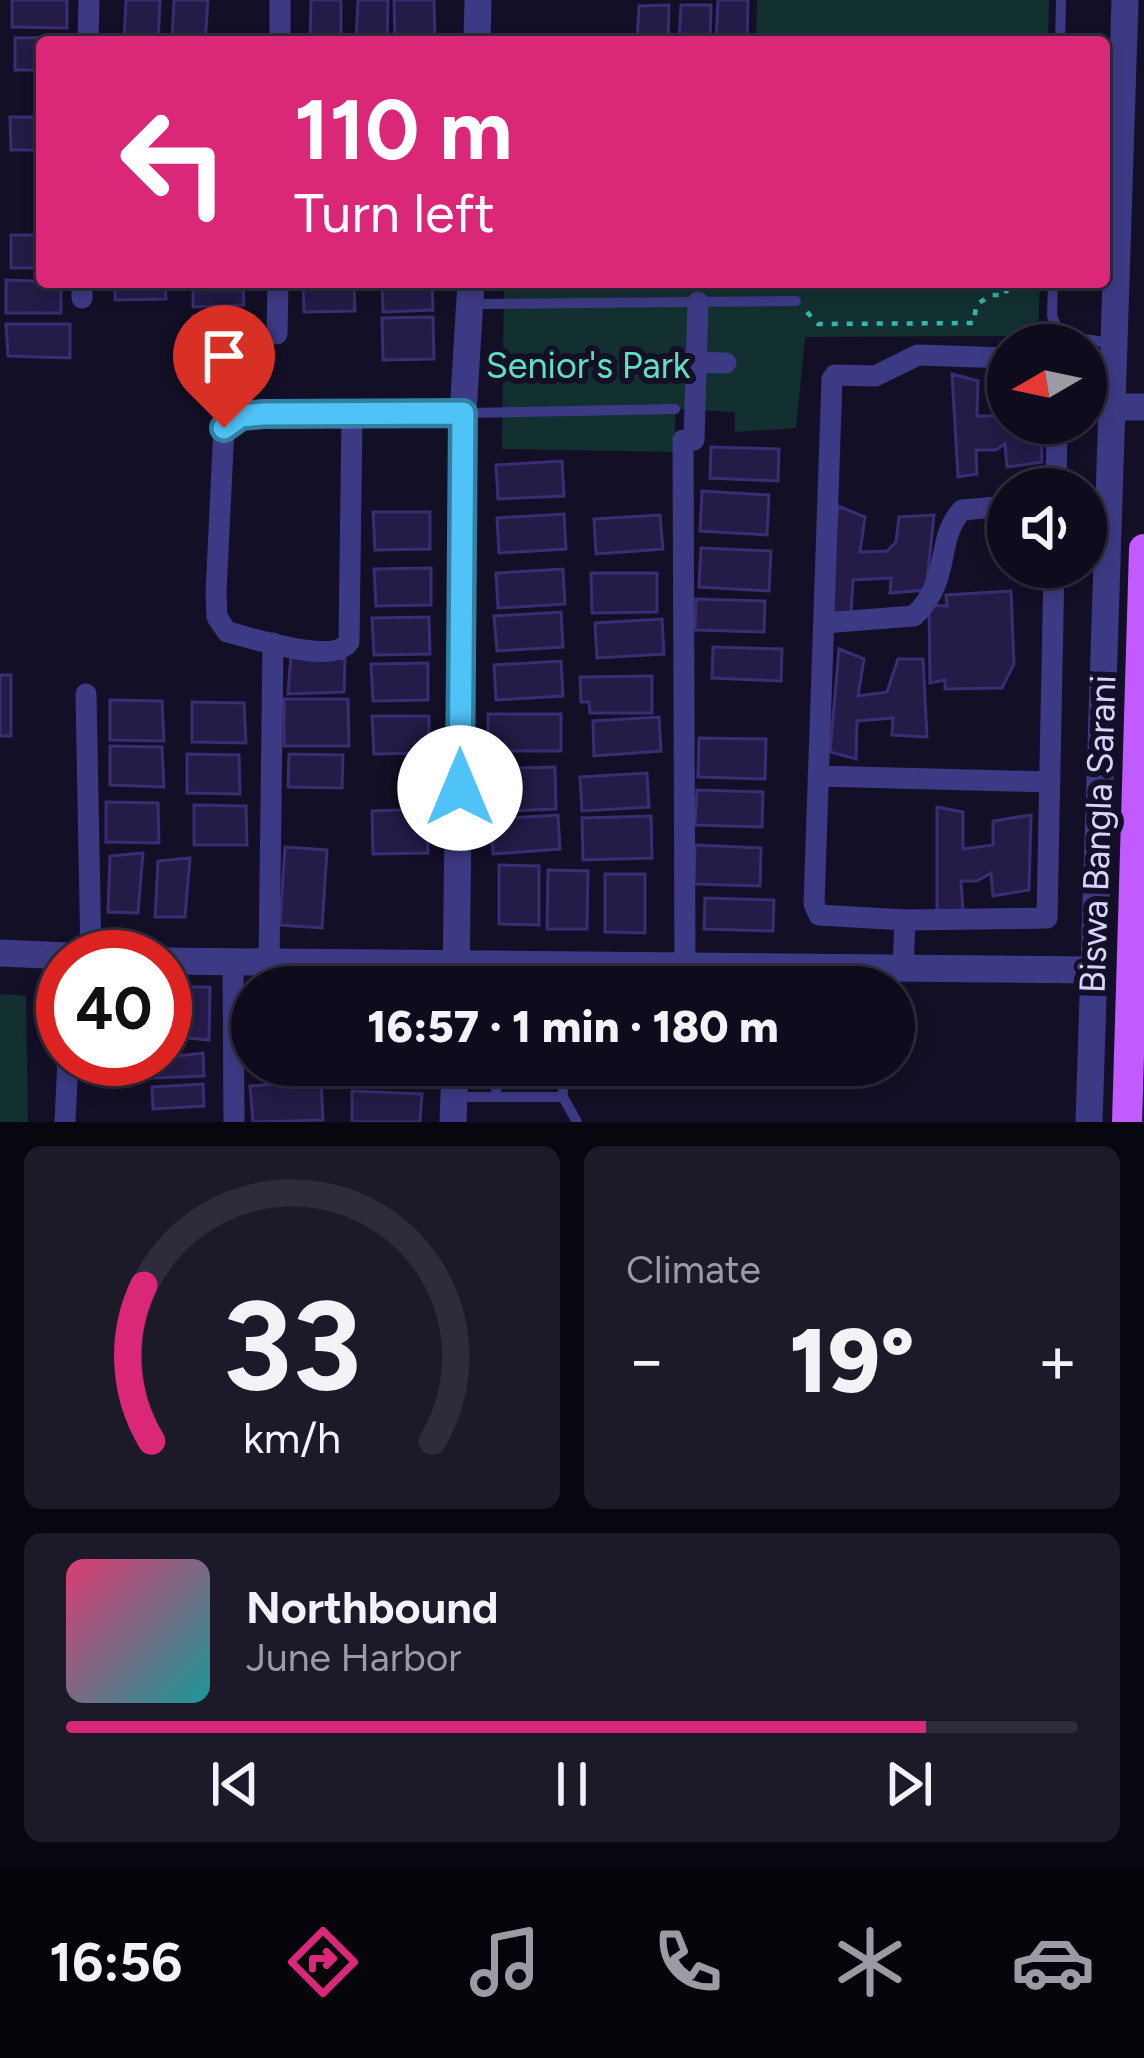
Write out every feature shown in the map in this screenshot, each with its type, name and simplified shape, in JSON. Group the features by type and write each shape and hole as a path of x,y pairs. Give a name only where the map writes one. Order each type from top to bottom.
{"main road":[{"name":"Biswa Bangla Sarani","path":"1127,1122 1144,549"}],"street":[{"path":"88,36 89,0"},
{"path":"280,0 280,36"},
{"path":"477,36 478,0"},
{"path":"1089,1122 1114,344 1133,49 1125,0"},
{"path":"277,334 278,288"},
{"path":"457,966 463,413 470,293"},
{"path":"685,966 683,440 694,440 698,302"},
{"path":"987,358 918,356 875,376 833,376 818,776 815,910 819,915 905,920 1047,918 1054,588"},
{"path":"697,362 726,363"},
{"path":"1113,407 1144,407"},
{"path":"352,414 350,643 338,654 227,632 217,616 224,428 241,416 352,414 463,413"},
{"path":"824,623 914,616 937,587 951,523 962,510 987,508"},
{"path":"269,963 273,643"},
{"path":"81,930 86,694"},
{"path":"818,776 1050,782"},
{"path":"903,966 905,920"},
{"path":"0,953 36,954"},
{"path":"192,962 316,966"},
{"path":"233,964 234,1122"},
{"path":"915,969 1094,970"},
{"path":"65,1122 67,1086"}],"lane":[{"path":"1060,36 1061,0"},
{"path":"1053,288 1052,316 1060,334 1114,344"},
{"path":"470,293 796,301"},
{"path":"463,413 674,409"},
{"path":"496,1086 496,1097"},
{"path":"562,1086 562,1097 577,1122"},
{"path":"454,1110 496,1097 562,1097"}],"path":[{"path":"796,301 818,324 974,322 976,304 991,295 1006,295 1007,288"}],"green space":[{"path":"757,0 1049,0 1048,36 756,36"},
{"name":"Senior's Park","path":"504,288 1040,288 1038,324 987,324 987,336 805,337 796,428 735,432 735,412 675,409 675,452 502,449"},
{"path":"0,994 26,996 28,1122 0,1122"}],"building":[{"path":"12,0 67,0 67,28 12,27"},
{"path":"126,0 160,0 158,36 124,36"},
{"path":"174,0 208,0 205,36 172,36"},
{"path":"311,0 341,0 341,36 310,36"},
{"path":"358,0 388,0 387,36 356,36"},
{"path":"394,0 434,0 435,36 395,36"},
{"path":"718,0 748,0 747,36 716,36"},
{"path":"669,5 668,36 637,36 639,6"},
{"path":"681,5 711,5 710,36 679,36"},
{"path":"15,38 36,38 36,70 15,70"},
{"path":"10,117 36,117 36,150 11,150"},
{"path":"11,235 36,235 36,268 11,268"},
{"path":"6,280 61,288 61,313 6,313"},
{"path":"115,288 165,288 166,299 115,300"},
{"path":"193,288 243,288 244,305 193,307"},
{"path":"303,288 354,288 355,311 304,312"},
{"path":"382,288 432,288 433,310 383,312"},
{"path":"244,315 245,356 195,357 193,316"},
{"path":"433,317 434,359 383,360 382,318"},
{"path":"6,324 70,324 70,358 8,356"},
{"path":"952,374 978,381 977,416 987,416 987,444 1005,444 996,450 976,450 977,474 958,477"},
{"path":"1005,444 1042,444 1042,462 1007,467"},
{"path":"711,447 779,449 778,481 710,478"},
{"path":"562,461 564,496 498,499 496,465"},
{"path":"702,491 769,495 767,535 700,531"},
{"path":"838,506 865,517 860,552 887,551 896,542 899,517 934,515 926,590 890,593 891,578 853,580 851,614 828,612"},
{"path":"373,512 430,512 430,549 375,550"},
{"path":"564,514 566,549 499,553 497,518"},
{"path":"660,515 663,549 596,554 594,519"},
{"path":"701,548 771,551 769,591 699,587"},
{"path":"431,568 431,605 376,606 374,569"},
{"path":"563,569 565,604 498,608 496,573"},
{"path":"591,573 657,573 657,612 592,613"},
{"path":"1011,591 1014,664 1002,688 945,689 945,680 930,683 929,605 947,606 946,595"},
{"path":"696,599 765,601 764,632 695,630"},
{"path":"561,612 563,647 497,651 494,616"},
{"path":"429,617 430,654 374,655 372,618"},
{"path":"662,619 664,654 597,658 595,623"},
{"path":"713,647 782,649 781,681 712,678"},
{"path":"839,649 864,659 858,696 887,692 898,659 923,659 927,737 892,735 893,718 857,721 856,759 830,752"},
{"path":"291,655 345,659 344,692 288,694"},
{"path":"561,661 563,696 496,700 494,665"},
{"path":"428,663 428,700 373,701 371,664"},
{"path":"0,675 11,675 11,736 0,736"},
{"path":"652,676 652,713 590,713 589,702 581,702 580,677"},
{"path":"284,699 348,699 349,746 284,746"},
{"path":"110,700 162,701 164,741 110,740"},
{"path":"192,702 244,703 246,743 192,742"},
{"path":"488,714 561,714 561,751 488,751"},
{"path":"372,716 429,716 429,753 374,754"},
{"path":"659,717 661,751 594,756 593,721"},
{"path":"699,738 766,739 765,779 698,777"},
{"path":"110,746 162,747 164,787 110,785"},
{"path":"187,754 239,755 240,794 187,793"},
{"path":"289,754 343,755 342,788 288,787"},
{"path":"555,767 556,809 486,812 484,769"},
{"path":"647,773 649,807 582,811 580,777"},
{"path":"697,790 763,792 762,827 695,825"},
{"path":"106,802 158,803 159,843 106,842"},
{"path":"194,805 246,806 247,845 194,845"},
{"path":"937,807 963,812 963,849 993,845 993,821 1031,815 1029,890 993,896 991,873 977,881 961,881 963,912 937,913"},
{"path":"427,809 428,853 373,854 372,811"},
{"path":"558,815 560,849 493,854 491,819"},
{"path":"651,816 652,858 583,860 582,818"},
{"path":"695,845 761,848 760,886 694,884"},
{"path":"285,847 327,850 322,928 280,925"},
{"path":"143,853 138,913 108,912 110,856"},
{"path":"190,858 185,917 155,917 158,861"},
{"path":"499,865 539,866 539,925 499,924"},
{"path":"548,870 588,871 587,929 547,929"},
{"path":"605,874 645,874 645,933 605,932"},
{"path":"705,898 774,900 773,931 704,929"},
{"path":"192,987 210,987 209,1040 192,1038"},
{"path":"203,1053 204,1076 192,1076 192,1054"},
{"path":"203,1084 204,1106 153,1109 152,1087"},
{"path":"250,1086 321,1086 323,1120 253,1122"},
{"path":"352,1091 422,1094 420,1122 352,1122"}],"route":[{"path":"224,428 241,416 263,414 463,413 460,788"}]}
